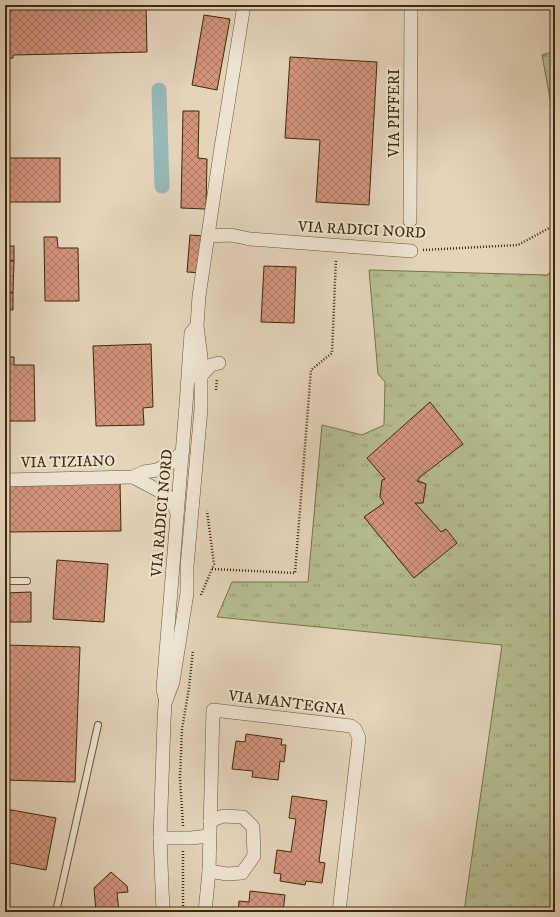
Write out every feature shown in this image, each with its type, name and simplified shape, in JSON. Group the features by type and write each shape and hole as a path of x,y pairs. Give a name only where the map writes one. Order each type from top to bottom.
{"street":[{"name":"VIA RADICI NORD","path":"166,703 173,682 185,606 201,409 202,357 197,326 199,296 244,5"},
{"name":"VIA PIFFERI","path":"410,221 411,5"},
{"name":"VIA RADICI NORD","path":"208,236 231,235 250,239 411,251"},
{"name":"VIA RADICI NORD","path":"166,703 163,689 191,333 197,326"},
{"path":"200,346 211,360 219,363"},
{"path":"187,394 201,375 211,366 219,363"},
{"path":"133,477 144,472 157,470 172,462 182,451"},
{"path":"133,477 165,494 173,501 178,513"},
{"name":"VIA TIZIANO","path":"5,480 133,477"},
{"path":"163,912 160,838 166,703"},
{"name":"VIA MANTEGNA","path":"210,821 213,710 351,726 355,729 359,738 338,912"},
{"path":"205,912 209,872 210,821 223,816 243,817 253,828 254,856 242,873 227,874 209,872"},
{"path":"160,838 209,836"}],"lane":[{"path":"5,581 27,581"},
{"path":"56,912 98,725"}],"path":[{"name":"VIA RADICI NORD","path":"411,251 518,245 551,227 555,221"},
{"path":"212,569 295,573 311,370 332,353 337,246"},
{"path":"216,392 219,363"},
{"path":"200,599 214,564 207,504"},
{"path":"183,912 183,838 180,778 182,729 194,644"}],"green space":[{"path":"555,51 555,126 542,55"},
{"path":"555,269 555,912 464,912 502,645 217,617 232,582 308,582 322,425 362,435 384,425 385,382 378,374 369,270 547,275","holes":["367,458 426,484 423,503 415,503 441,532 446,529 414,578 364,517 384,503 385,479"]}],"building":[{"path":"10,5 146,5 147,52 13,55 13,58 5,58 5,13 10,13"},
{"path":"204,15 230,19 217,90 192,85"},
{"path":"290,57 377,62 369,205 316,202 320,140 285,138"},
{"path":"183,111 199,111 198,158 207,159 206,209 181,208"},
{"path":"5,158 60,158 60,202 5,202"},
{"path":"190,235 205,236 201,273 187,272"},
{"path":"44,237 57,237 58,248 78,248 79,301 45,301"},
{"path":"5,246 14,246 14,261 5,261"},
{"path":"5,261 14,261 13,293 5,293"},
{"path":"264,266 296,267 294,323 261,322"},
{"path":"5,293 13,293 13,310 5,309"},
{"path":"151,344 153,407 143,408 144,425 96,426 93,346"},
{"path":"5,357 14,357 14,365 34,365 35,421 5,421"},
{"path":"430,402 463,444 420,477 417,481 426,484 423,503 415,503 441,532 446,529 457,543 414,578 364,517 384,503 380,497 382,480 385,479 367,458"},
{"path":"120,481 121,531 5,532 5,483"},
{"path":"57,560 108,564 104,622 53,619"},
{"path":"31,592 31,622 5,622 5,593"},
{"path":"5,645 80,647 75,782 5,780"},
{"path":"246,734 282,739 281,745 286,745 284,762 280,761 278,780 252,777 253,771 232,769 236,741 245,742"},
{"path":"292,796 327,801 319,862 325,863 322,883 306,881 305,885 280,881 281,874 274,873 277,850 291,852 296,819 289,818"},
{"path":"6,809 56,818 46,870 5,862"},
{"path":"111,872 127,886 128,892 117,893 119,912 96,912 94,888"},
{"path":"250,891 285,895 283,912 238,912 239,901 249,902"}],"waterway":[{"path":"159,90 162,186"}]}
